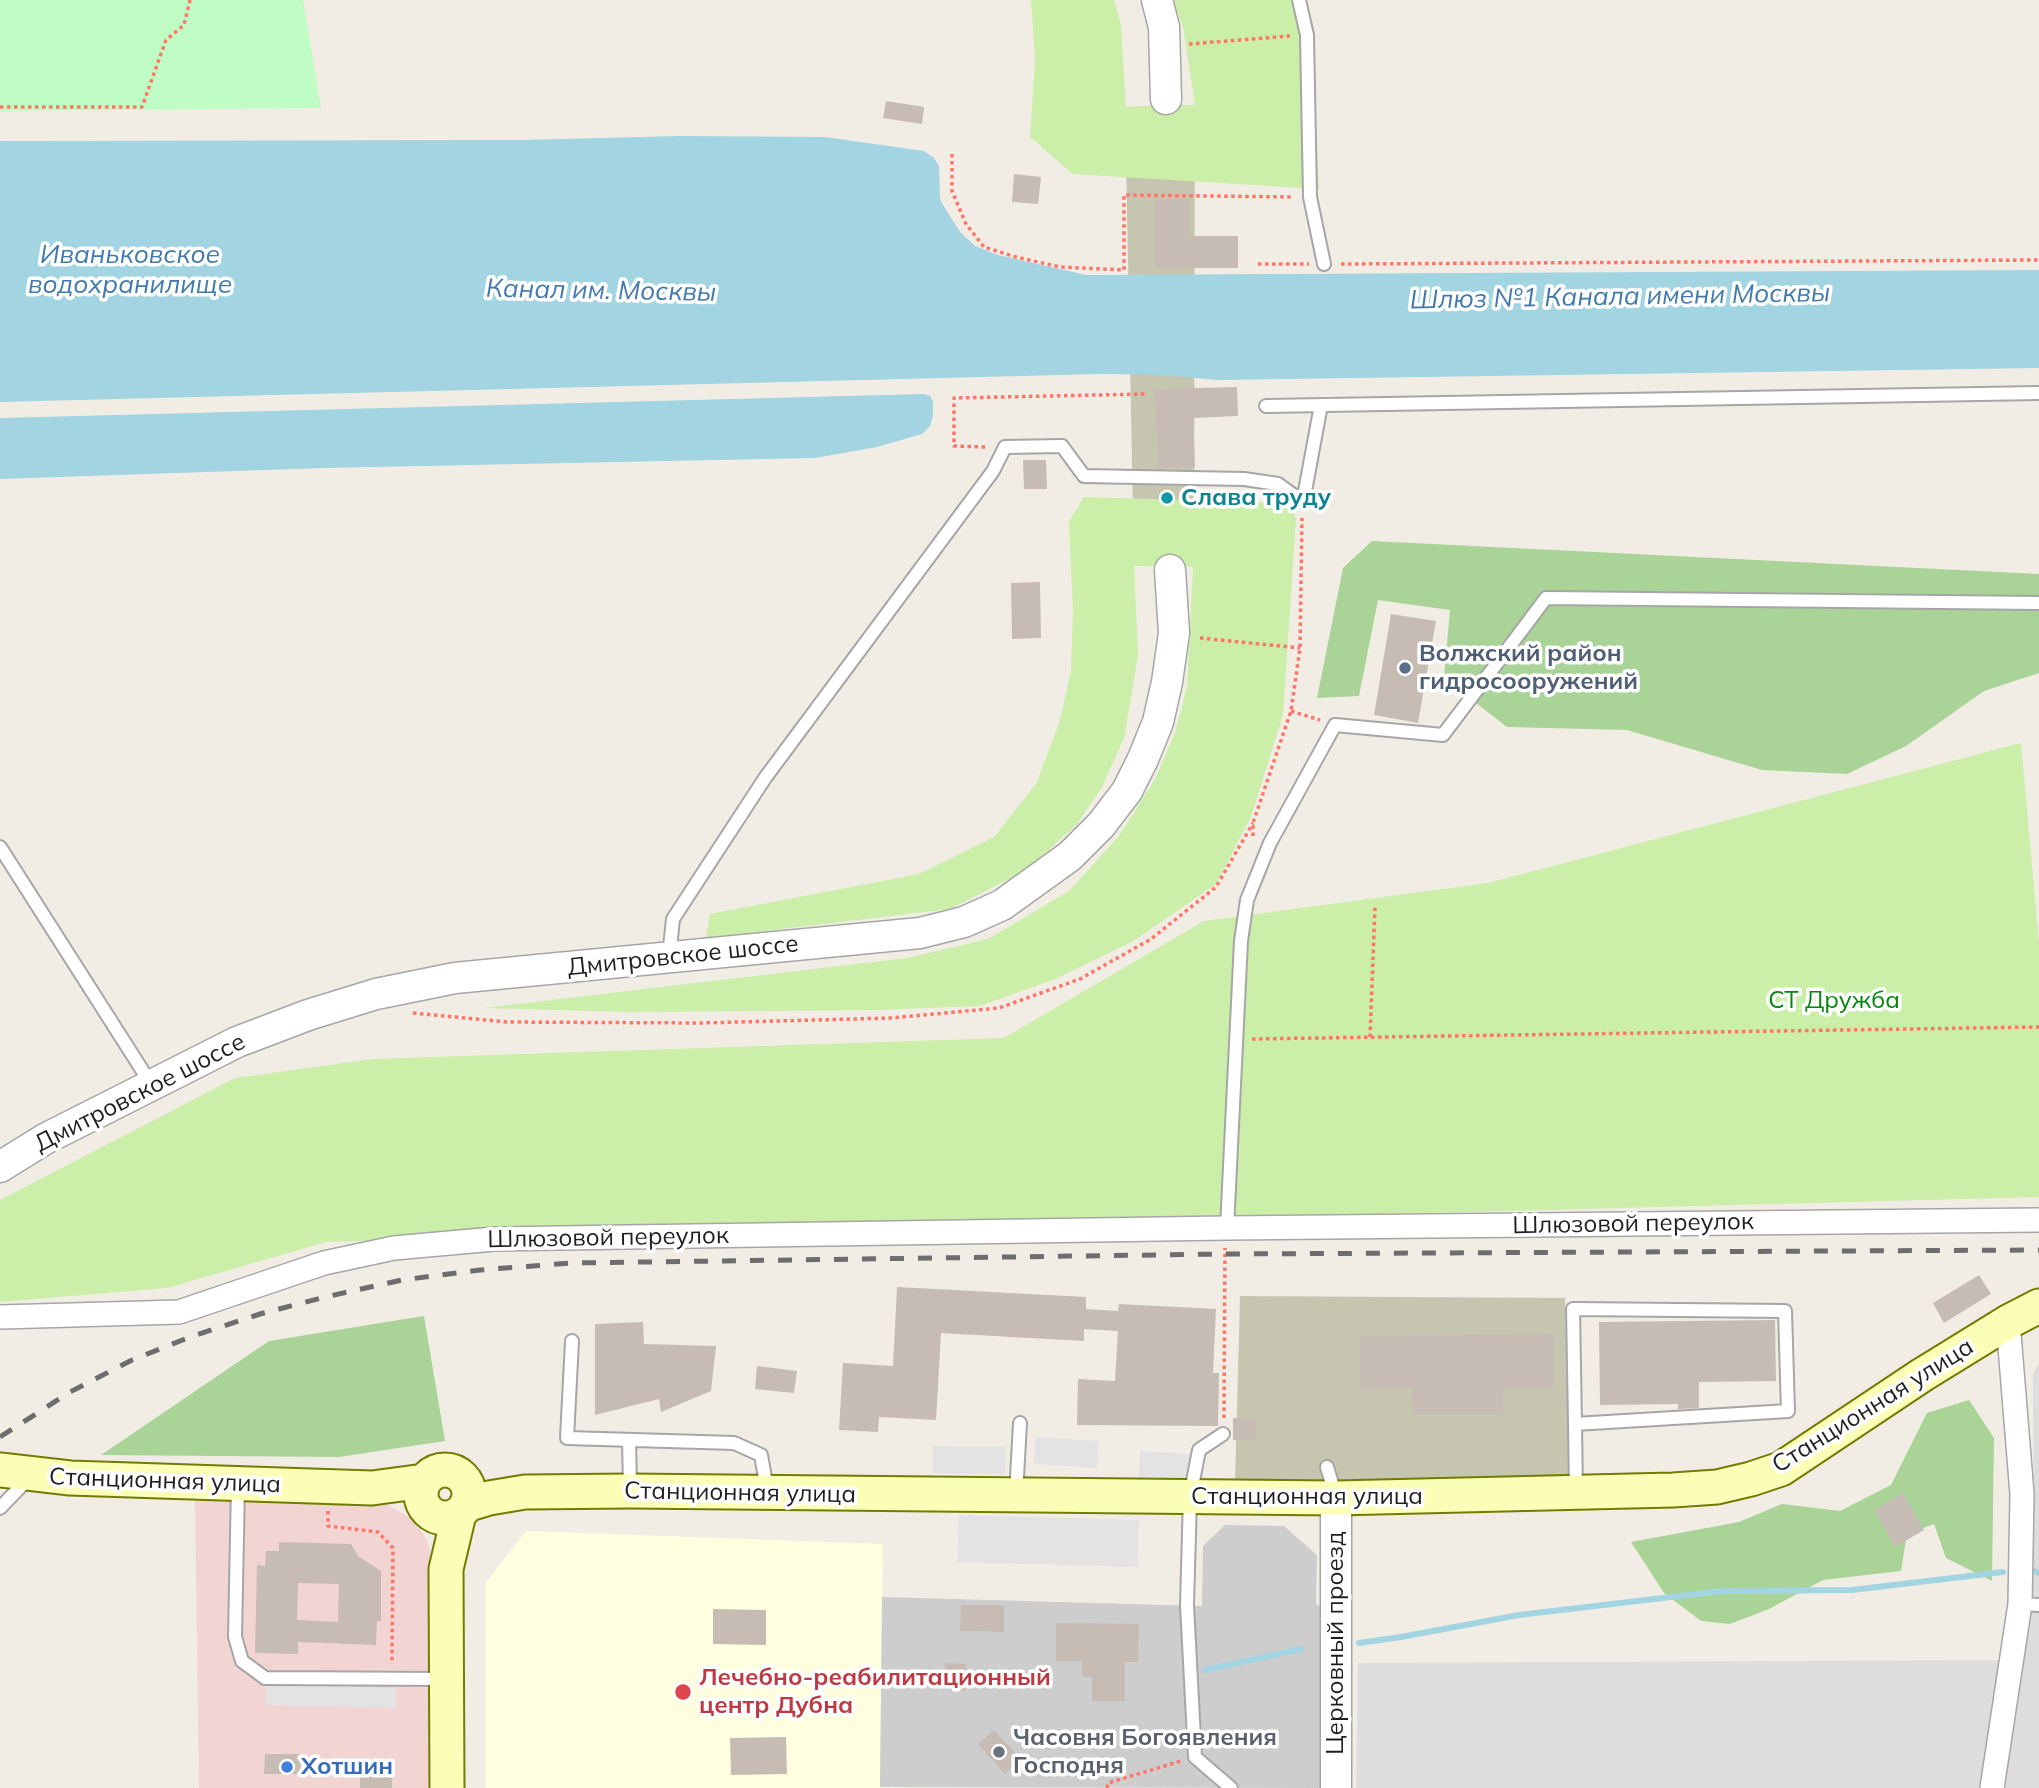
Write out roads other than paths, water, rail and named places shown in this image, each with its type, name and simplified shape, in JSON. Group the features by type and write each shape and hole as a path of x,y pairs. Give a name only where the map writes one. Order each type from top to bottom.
{"main road":[{"name":"Станционная улица","path":"16,1472 372,1488 445,1500 489,1498 525,1492 630,1491 1190,1497 1331,1483 1576,1493 1717,1487 1782,1469 1922,1375 2039,1306"},
{"path":"445,1500 447,1788"}],"street":[{"path":"1157,0 1164,27 1166,99"},
{"name":"Дмитровское шоссе","path":"0,1167 45,1139 237,1042 309,1015 376,995 456,978 920,933 964,922 1002,905 1035,884 1070,856 1101,825 1126,791 1143,759 1158,722 1169,670 1174,633 1170,570"},
{"name":"Шлюзовой переулок","path":"0,1317 179,1312 324,1264 394,1248 494,1239 2039,1220"},
{"path":"1992,1788 2030,1604 2008,1322"},
{"name":"Церковный проезд","path":"1331,1483 1336,1788"}],"lane":[{"path":"1299,0 1307,35 1310,197 1324,264"},
{"path":"1266,406 2039,393"},
{"path":"669,958 673,919 751,799 993,471 1005,447 1062,446 1084,476 1244,479 1278,484 1303,502 1321,405"},
{"path":"1227,1228 1241,941 1247,900 1270,843 1335,725 1443,735 1546,598 2039,603"},
{"path":"0,847 151,1084"},
{"path":"1575,1424 1788,1411 1785,1311 1573,1308 1576,1493"},
{"path":"572,1341 567,1437 734,1443 761,1455 767,1493"},
{"path":"1016,1495 1020,1423"},
{"path":"1223,1434 1199,1450 1190,1497 1188,1605 1195,1757 1231,1788"},
{"path":"629,1440 630,1491"},
{"path":"0,1508 16,1472"},
{"path":"238,1484 235,1637 242,1661 265,1678 446,1679"}],"water":[{"name":"Иваньковское водохранилище","path":"680,136 825,137 924,151 934,158 939,166 940,200 960,232 975,246 998,255 1086,275 2039,270 2039,368 1218,380 1161,375 1099,374 0,402 0,141 520,140"},
{"path":"924,394 930,396 933,401 933,416 930,426 922,434 877,447 815,458 324,468 0,479 0,418"}],"waterway":[{"path":"2034,1571 2039,1573"},
{"path":"1359,1643 1519,1615 1722,1591 1852,1590 2003,1572"},
{"path":"1205,1670 1301,1649"}],"railway":[{"path":"0,1437 70,1392 132,1360 190,1337 260,1314 325,1297 402,1280 480,1270 572,1263 1225,1254 2039,1250"}],"place":[{"name":"Слава труду","path":"1167,498"},
{"name":"Волжский район гидросооружений","path":"1405,668"},
{"name":"Лечебно-реабилитационный центр Дубна","path":"683,1692"},
{"name":"Часовня Богоявления Господня","path":"999,1752"},
{"name":"Хотшин","path":"287,1767"}],"water label":[{"name":"Канал им. Москвы","path":"601,291"},
{"name":"Шлюз №1 Канала имени Москвы","path":"1620,297"}],"park label":[{"name":"СТ Дружба","path":"1834,1001"}]}
